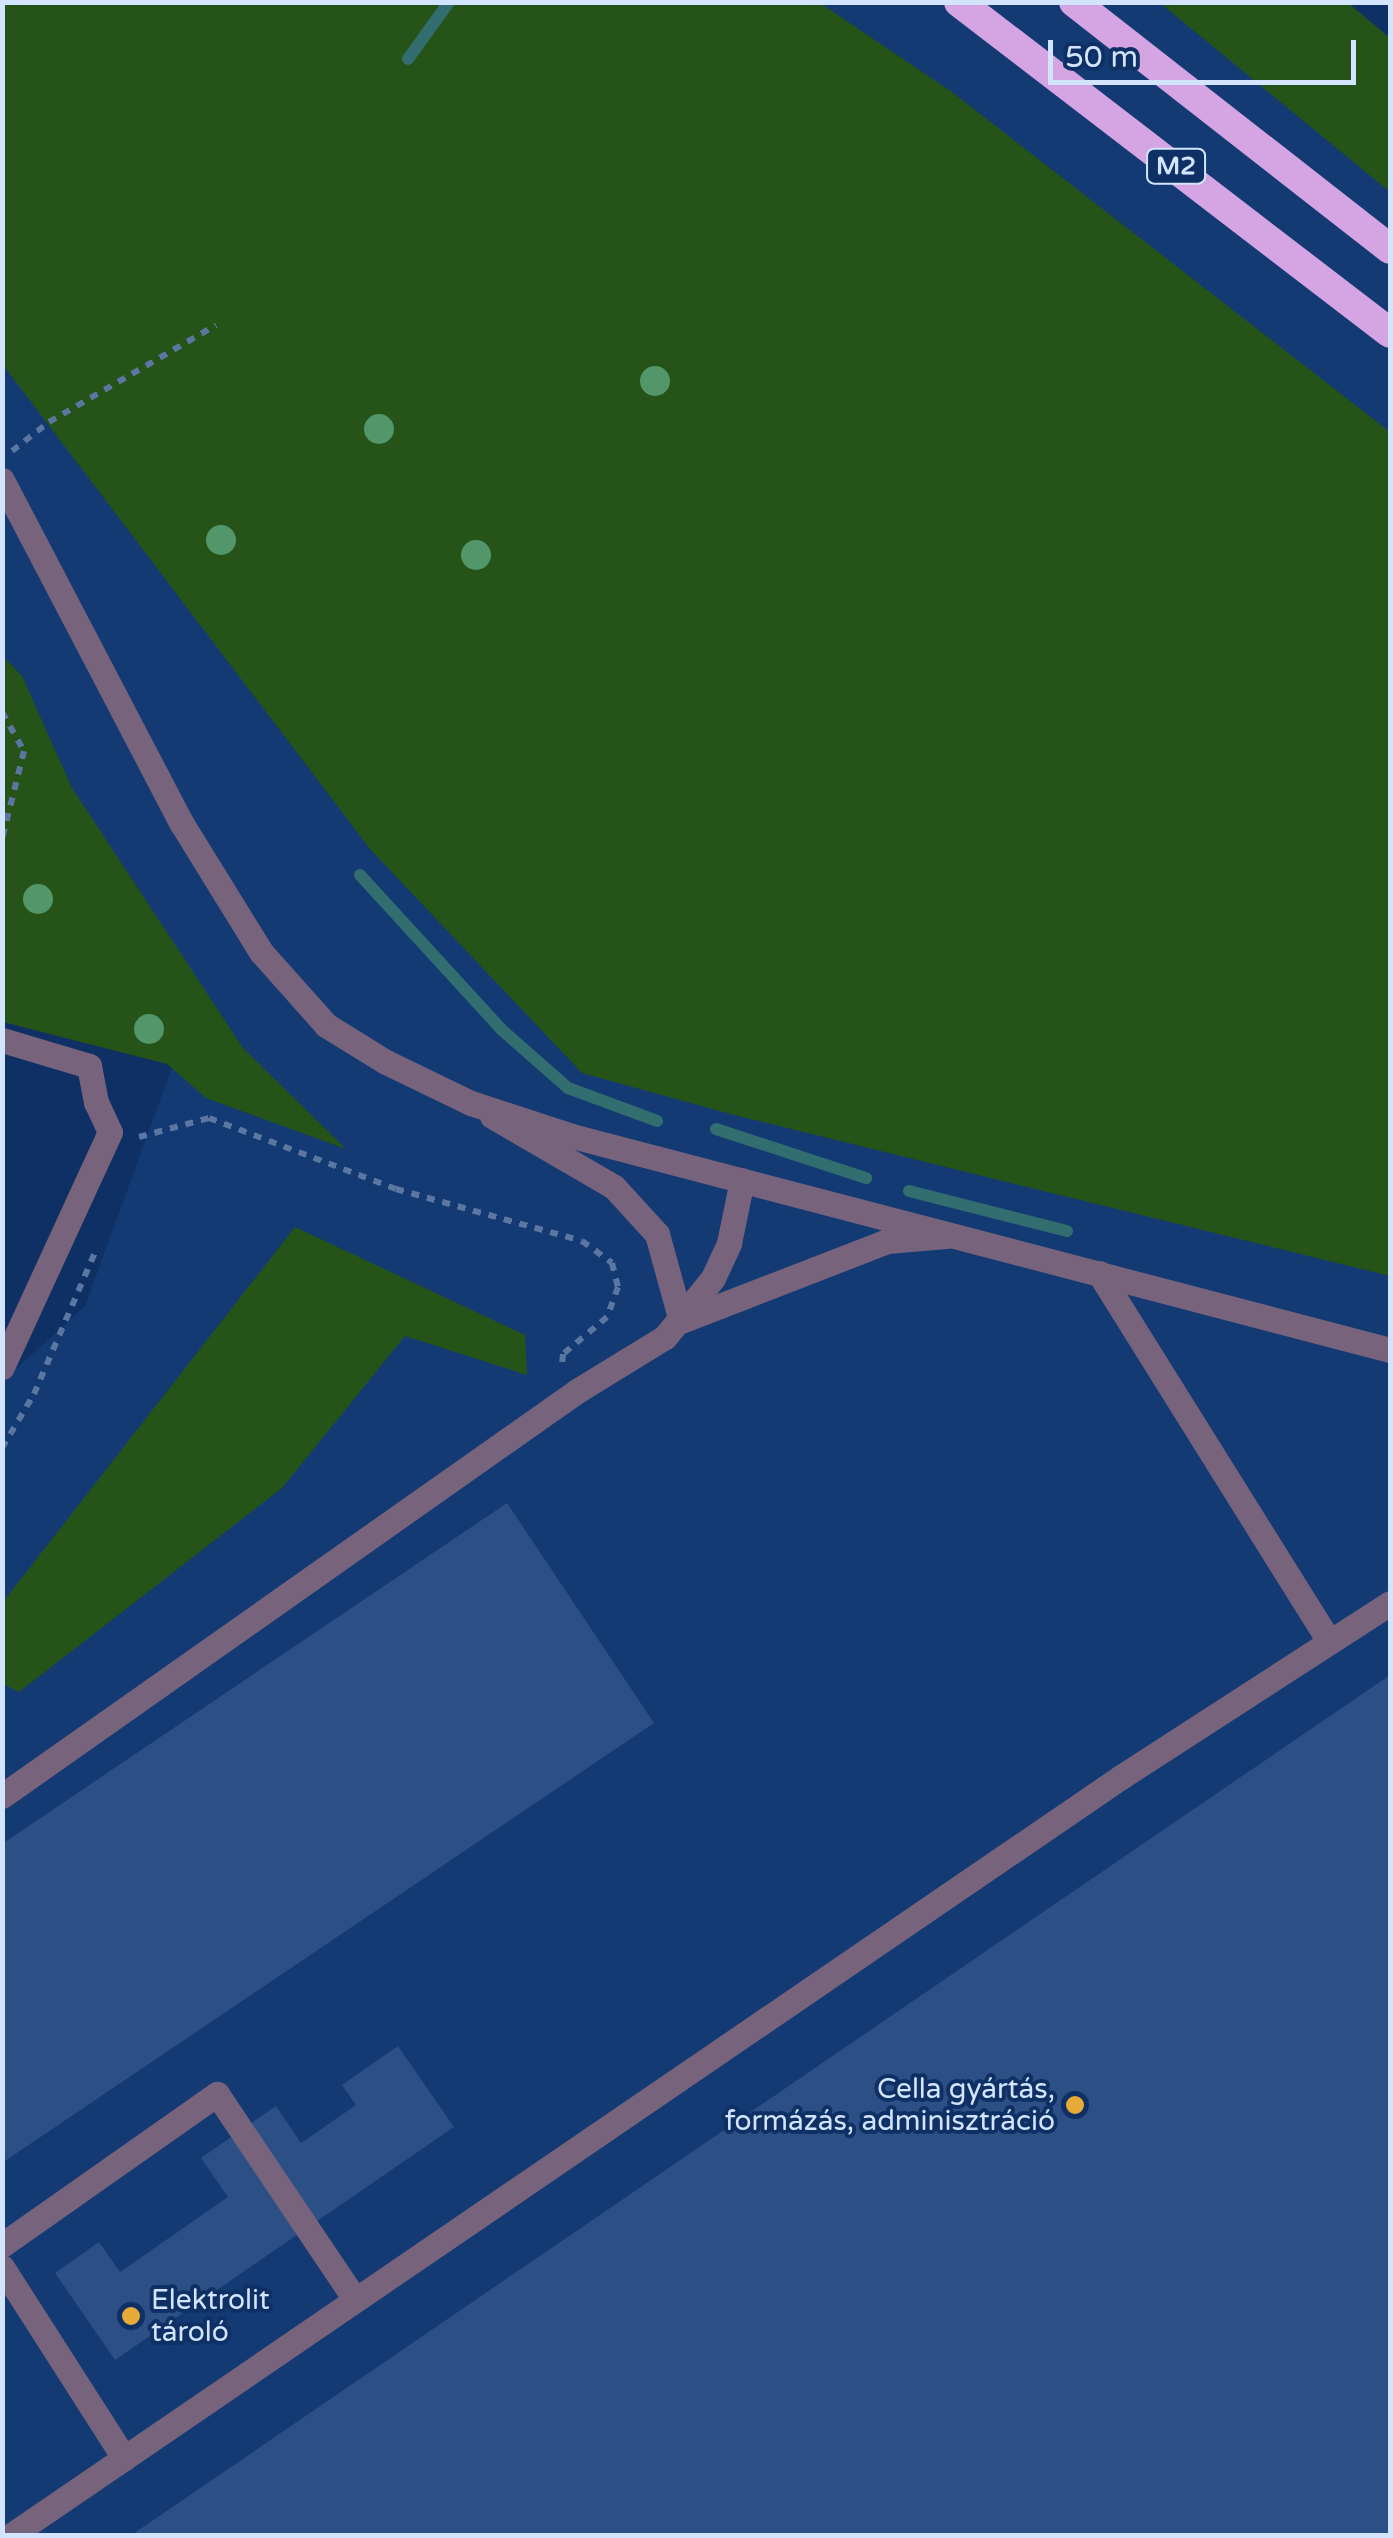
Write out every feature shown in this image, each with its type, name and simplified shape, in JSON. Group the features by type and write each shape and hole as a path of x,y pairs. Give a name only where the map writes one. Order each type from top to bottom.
{"highway":[{"name":"M2","path":"959,2 1092,100 1390,333"},
{"name":"M2","path":"1074,2 1390,249"}],"street":[{"path":"2,480 182,824 261,952 326,1025 471,1103 614,1187 657,1234 681,1321"},
{"path":"2,1040 89,1066 96,1102 110,1132 2,1368"},
{"path":"471,1103 572,1136 1390,1350"},
{"path":"2,1796 578,1391 664,1337 681,1321 712,1278 729,1243 742,1180"},
{"path":"681,1321 888,1241 951,1235"},
{"path":"1099,1273 1328,1640"},
{"path":"6,2534 124,2458 1328,1640 1390,1603"},
{"path":"2,2244 217,2094 356,2300"},
{"path":"2,2267 124,2458"}],"path":[{"path":"2,458 49,422 216,325"},
{"path":"2,712 24,751 2,839"},
{"path":"126,1141 209,1118 396,1189 582,1241 612,1264 618,1288 606,1317 563,1354 562,1369 578,1391"},
{"path":"2,1448 34,1394 90,1272 100,1235"}],"shaded area":[{"path":"3,3 1314,3 1390,68 1390,2535 3,2536 3,1381 85,1306 175,1059 3,1013"}],"green space":[{"path":"3,2 820,3 952,92 1390,432 1390,1276 734,1115 582,1073 370,849 3,365"},
{"path":"1160,3 1348,3 1390,38 1390,192"},
{"path":"2,655 22,676 72,788 243,1048 346,1149 206,1098 167,1064 3,1022"},
{"path":"295,1227 525,1335 527,1375 405,1336 282,1488 19,1692 3,1684 3,1602"}],"building":[{"path":"507,1503 654,1723 2,2163 2,1844"},
{"name":"Cella gyártás, formázás, adminisztráció","path":"1390,1675 1390,2536 130,2536"},
{"path":"398,2046 454,2127 115,2360 55,2273 99,2242 120,2272 228,2197 201,2158 276,2106 301,2143 356,2105 342,2085"}],"waterway":[{"path":"408,59 449,2"},
{"path":"360,875 501,1029 568,1088 657,1121"},
{"path":"716,1129 866,1178"},
{"path":"909,1191 1067,1231"}],"place":[{"name":"Cella gyártás, formázás, adminisztráció","path":"1075,2105"},
{"name":"Elektrolit tároló","path":"131,2316"}]}
